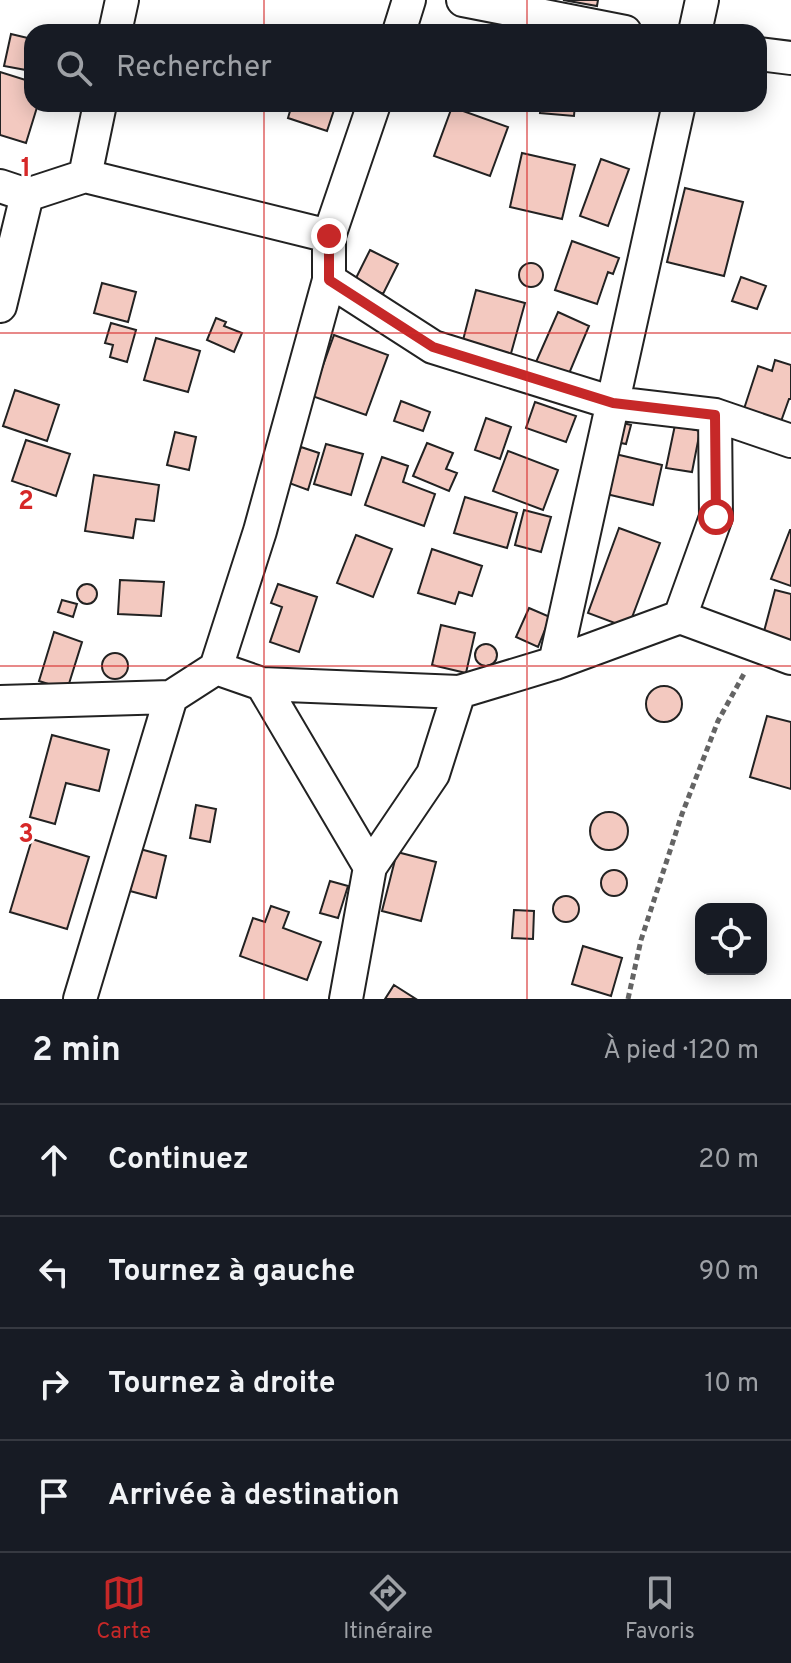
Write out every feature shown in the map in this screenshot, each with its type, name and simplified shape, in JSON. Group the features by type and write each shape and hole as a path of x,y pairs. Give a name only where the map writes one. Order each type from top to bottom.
{"street":[{"path":"117,24 122,0"},
{"path":"402,24 409,0"},
{"path":"463,0 584,24"},
{"path":"697,24 702,0"},
{"path":"767,55 791,58"},
{"path":"85,176 98,112"},
{"path":"0,702 171,697 216,668 260,531 329,280 329,236 371,112"},
{"path":"555,663 677,112"},
{"path":"0,306 14,190 85,176 329,236"},
{"path":"329,280 433,347 613,403 715,415 791,441"},
{"path":"680,617 716,517 715,415"},
{"path":"216,668 262,684 459,692 555,663 680,617 791,658"},
{"path":"262,684 370,867"},
{"path":"346,999 370,867 433,774 459,692"},
{"path":"80,999 171,697"}],"path":[{"path":"628,999 641,940 682,814 718,721 759,646"}],"building":[{"path":"563,0 598,0 597,6"},
{"path":"11,34 24,37 24,70 4,66"},
{"path":"0,72 24,80 24,112 36,112 26,143 0,135"},
{"path":"290,112 333,112 327,131 288,118"},
{"path":"450,112 466,112 508,127 490,176 434,156"},
{"path":"540,112 574,112 574,116"},
{"path":"522,153 575,165 562,219 510,207"},
{"path":"601,159 629,169 608,226 580,216"},
{"path":"685,188 743,202 724,276 667,262"},
{"path":"572,241 619,258 613,274 608,272 597,304 555,290"},
{"path":"370,250 398,264 383,294 355,280"},
{"path":"526,263 536,263 543,270 543,280 536,287 526,287 519,280 519,270"},
{"path":"741,277 766,286 757,309 732,301"},
{"path":"102,283 136,292 128,322 94,313"},
{"path":"476,290 525,303 510,357 462,344"},
{"path":"558,312 589,326 568,376 536,362"},
{"path":"216,318 226,322 224,326 242,333 234,352 207,340"},
{"path":"111,323 136,330 127,362 110,357 113,345 105,343"},
{"path":"334,335 388,355 366,415 312,396"},
{"path":"156,338 200,351 188,392 144,380"},
{"path":"775,360 791,365 791,399 779,427 742,415 758,366 772,371"},
{"path":"15,390 59,405 47,441 3,426"},
{"path":"401,401 430,412 423,431 394,421"},
{"path":"535,402 576,416 566,442 526,428"},
{"path":"486,418 511,427 500,459 475,450"},
{"path":"615,421 631,425 626,444 611,441"},
{"path":"675,425 700,431 692,472 666,468"},
{"path":"175,432 196,437 189,470 167,465"},
{"path":"26,440 70,454 56,496 12,481"},
{"path":"427,443 453,453 446,469 457,473 449,491 413,476"},
{"path":"326,444 363,454 351,495 314,484"},
{"path":"301,447 319,453 308,490 289,483"},
{"path":"508,451 558,470 543,510 493,491"},
{"path":"611,453 662,465 653,505 602,493"},
{"path":"382,457 408,466 403,482 435,494 424,526 365,505"},
{"path":"94,475 159,485 154,521 136,519 133,538 85,531"},
{"path":"465,497 517,513 507,548 454,533"},
{"path":"524,510 551,517 541,552 515,545"},
{"path":"619,528 660,543 628,628 588,613"},
{"path":"791,530 791,586 771,579"},
{"path":"356,535 392,549 373,597 337,583"},
{"path":"432,549 482,566 472,596 459,592 455,604 418,593"},
{"path":"120,580 164,582 161,616 118,614"},
{"path":"83,584 91,584 97,594 91,604 83,604 77,598 77,590"},
{"path":"278,584 317,597 299,652 270,642 282,607 271,603"},
{"path":"775,590 791,594 791,647 762,639"},
{"path":"62,600 77,604 73,617 58,612"},
{"path":"529,608 550,617 538,647 516,637"},
{"path":"441,625 475,633 466,673 432,665"},
{"path":"54,632 82,642 67,690 39,681"},
{"path":"486,644 494,647 497,655 494,663 486,666 478,663 475,655 478,647"},
{"path":"115,653 124,657 128,666 124,675 115,679 106,675 102,666 106,657"},
{"path":"664,686 676,692 682,704 676,716 664,722 652,716 646,704 652,692"},
{"path":"767,716 791,722 791,789 750,777"},
{"path":"52,735 109,750 99,791 66,783 55,824 30,817"},
{"path":"196,805 216,809 210,842 190,838"},
{"path":"609,812 622,818 628,831 622,844 609,850 596,844 590,831 596,818"},
{"path":"32,839 89,857 67,929 10,912"},
{"path":"140,849 166,856 156,898 130,891"},
{"path":"397,852 436,862 421,921 382,911"},
{"path":"614,870 623,874 627,883 623,892 614,896 605,892 601,883 605,874"},
{"path":"330,881 348,886 338,918 320,913"},
{"path":"566,896 575,900 579,909 575,918 566,922 557,918 553,909 557,900"},
{"path":"271,906 289,912 283,928 321,942 307,980 240,956 253,918 265,922"},
{"path":"514,910 534,911 533,939 512,938"},
{"path":"583,946 622,958 611,996 572,984"},
{"path":"394,985 416,999 385,999"}],"route":[{"path":"329,236 329,280 433,347 613,403 715,415 716,517"}]}
